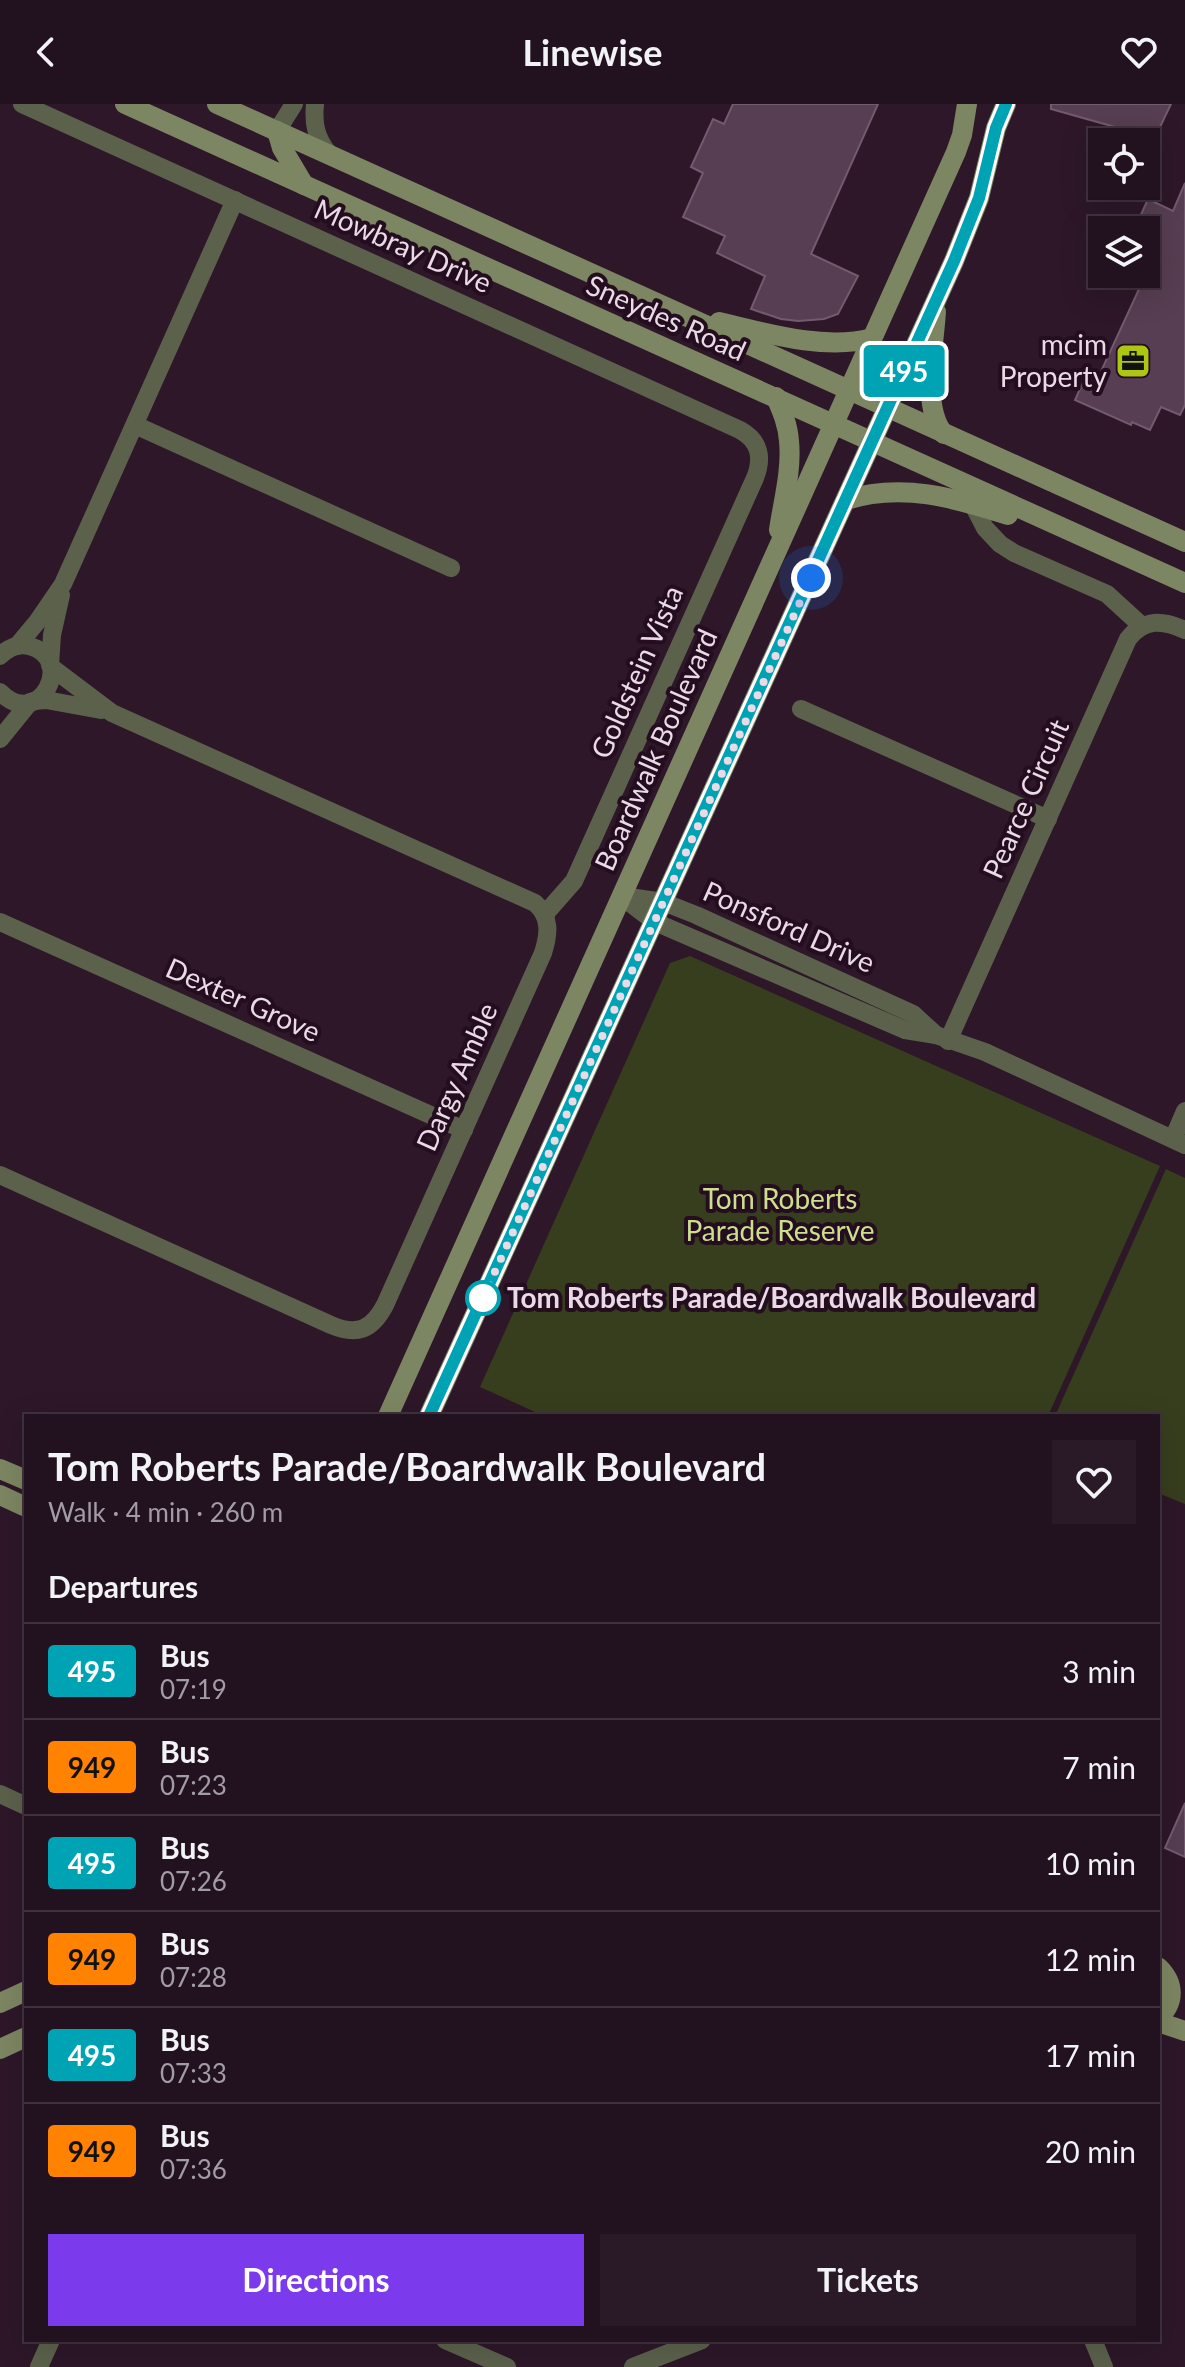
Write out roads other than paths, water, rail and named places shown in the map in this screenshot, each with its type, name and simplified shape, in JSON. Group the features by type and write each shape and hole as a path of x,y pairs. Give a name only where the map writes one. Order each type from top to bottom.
{"main road":[{"name":"Sneydes Road","path":"125,104 1185,583"},
{"name":"Sneydes Road","path":"217,104 1185,542"},
{"name":"Boardwalk Boulevard","path":"389,1414 956,152 967,104"},
{"path":"430,1414 938,296 973,214 996,128 1006,104"},
{"path":"277,131 282,148 304,185"},
{"path":"938,296 931,388 935,419 944,434"},
{"path":"678,313 794,338 846,342 872,338"},
{"path":"775,554 789,441 776,397"},
{"path":"846,500 878,492 928,493 1092,541"},
{"path":"11,1500 15,1475"},
{"path":"1160,2018 1170,2001 1171,1981"},
{"path":"0,2003 24,1998"},
{"path":"1160,2021 1185,2031"},
{"path":"0,2049 24,2038"}],"street":[{"name":"Mowbray Drive","path":"22,104 740,430 756,444"},
{"path":"277,131 294,104"},
{"path":"315,104 315,130 329,154"},
{"path":"8,649 37,622 63,584 235,200"},
{"path":"135,425 451,568"},
{"name":"Goldstein Vista","path":"545,914 574,881 757,473 760,457 756,444"},
{"path":"962,483 990,535 1000,544 1107,594 1142,626 1159,622 1185,630"},
{"path":"0,739 31,702 42,696 51,681 52,635 63,584"},
{"name":"Pearce Circuit","path":"942,1038 1048,819 1128,639 1142,626"},
{"path":"8,649 27,646 39,650 51,666 112,713"},
{"path":"0,692 14,702 46,700 112,713 529,900 545,914"},
{"path":"801,709 1048,819"},
{"name":"Ponsford Drive","path":"621,896 663,902 913,1014 942,1038"},
{"name":"Ponsford Drive","path":"621,896 655,922 905,1030 985,1052 1179,1142"},
{"name":"Dargy Amble","path":"0,1175 331,1325 355,1331 371,1325 381,1312 543,953 548,934 545,914"},
{"name":"Dexter Grove","path":"0,922 464,1130"},
{"path":"1179,1142 1185,1111"},
{"path":"0,1794 24,1805"},
{"path":"39,2367 50,2342"},
{"path":"450,2342 507,2367"},
{"path":"633,2367 697,2342"},
{"path":"1094,2342 1104,2367"}],"place":[{"name":"mcim Property","path":"1133,361"},
{"name":"Tom Roberts Parade/Boardwalk Boulevard","path":"483,1298"}],"park label":[{"name":"Tom Roberts Parade Reserve","path":"780,1215"}]}
